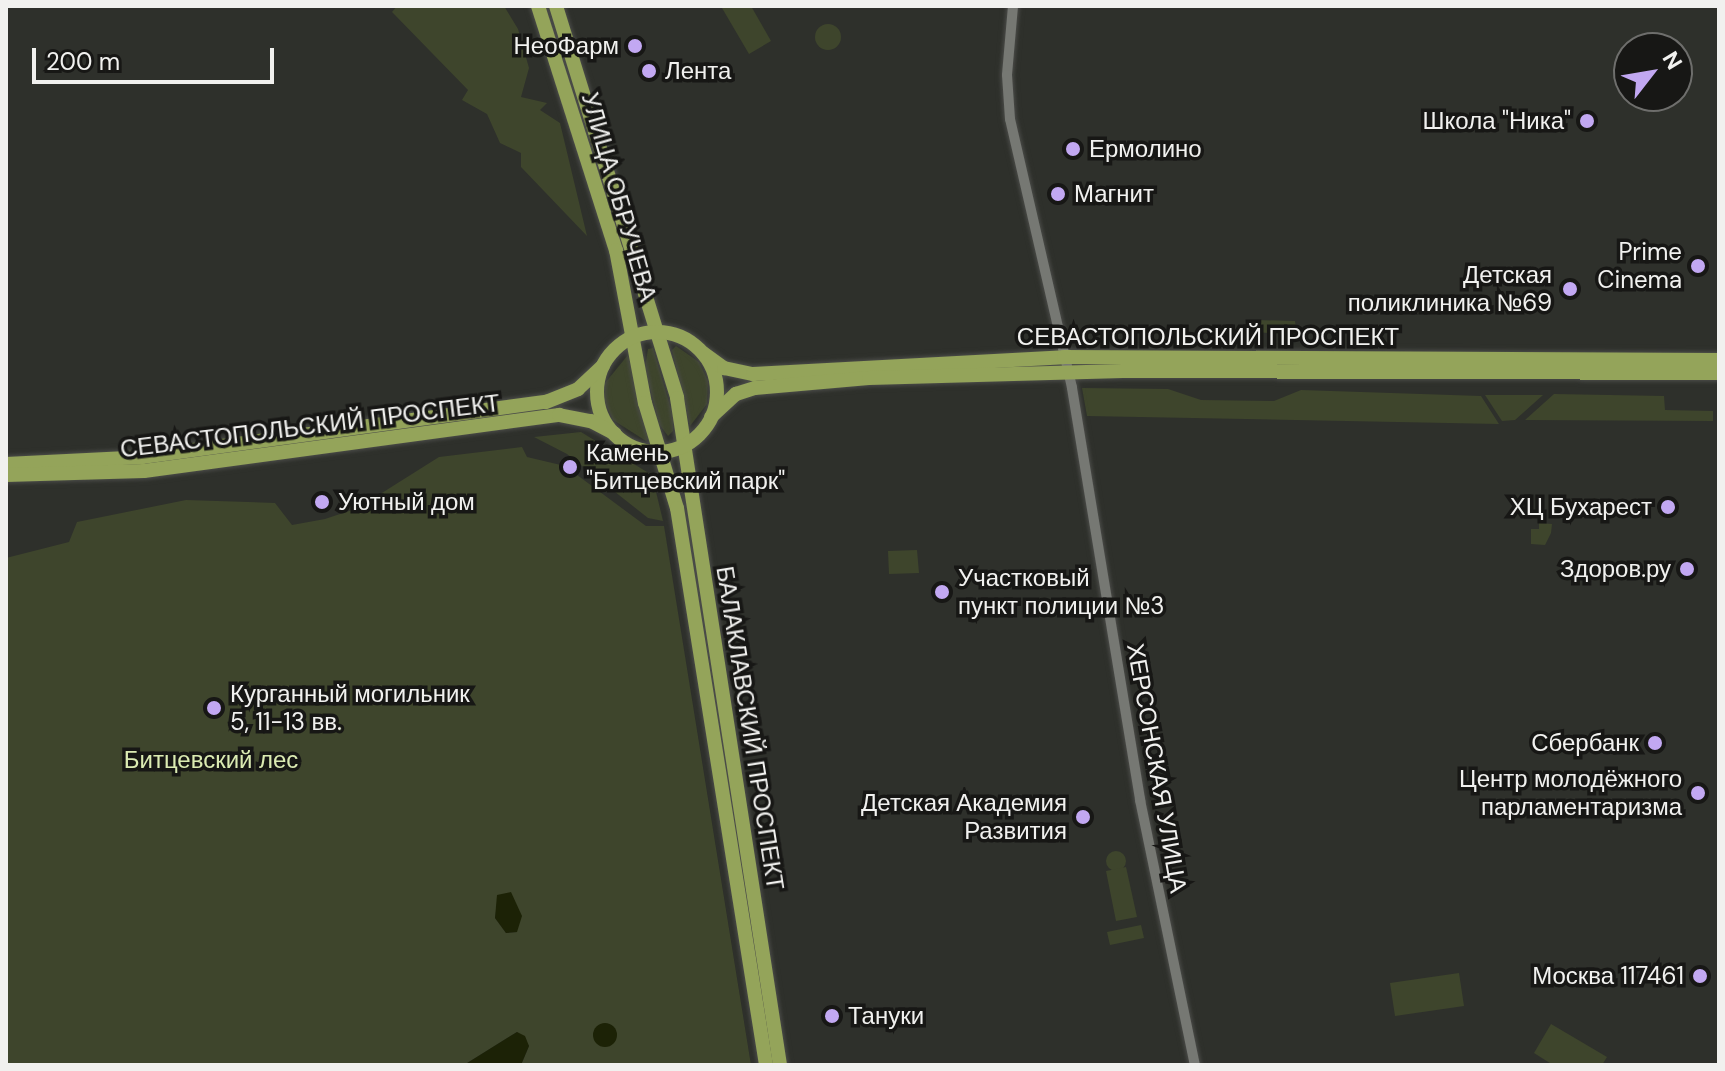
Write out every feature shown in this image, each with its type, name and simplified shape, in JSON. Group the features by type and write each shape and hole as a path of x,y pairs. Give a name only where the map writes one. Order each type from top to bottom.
{"main road":[{"name":"УЛИЦА ОБРУЧЕВА","path":"538,6 616,250 645,403"},
{"name":"УЛИЦА ОБРУЧЕВА","path":"556,6 677,398"},
{"path":"634,338 659,332"},
{"name":"СЕВАСТОПОЛЬСКИЙ ПРОСПЕКТ","path":"659,332 686,339 724,368 753,374 1064,357 1719,360"},
{"name":"СЕВАСТОПОЛЬСКИЙ ПРОСПЕКТ","path":"6,464 142,457 546,402 578,389 634,338"},
{"path":"703,353 718,388 711,417"},
{"path":"603,366 597,396 615,434"},
{"name":"СЕВАСТОПОЛЬСКИЙ ПРОСПЕКТ","path":"685,444 736,394 777,385 1067,372 1719,373"},
{"name":"БАЛАКЛАВСКИЙ ПРОСПЕКТ","path":"677,398 780,1065"},
{"name":"БАЛАКЛАВСКИЙ ПРОСПЕКТ","path":"645,403 677,508 766,1065"},
{"name":"СЕВАСТОПОЛЬСКИЙ ПРОСПЕКТ","path":"6,475 144,471 559,415 591,421 662,453"},
{"path":"662,453 685,444"}],"street":[{"name":"ХЕРСОНСКАЯ УЛИЦА","path":"1013,6 1007,75 1010,119 1067,372 1140,800 1195,1065"}],"green space":[{"path":"397,6 504,6 518,29 529,68 521,97 547,103 540,110 560,123 587,236 521,167 521,153 500,143 487,114 462,100 468,90 392,12"},
{"path":"751,6 771,41 749,54 722,8"},
{"path":"828,24 837,28 841,37 837,46 828,50 819,46 815,37 819,28"},
{"path":"1257,320 1295,321 1297,335 1255,332"},
{"path":"676,346 699,362 708,381 707,404 690,426 672,350"},
{"path":"653,348 673,416 673,431 668,436 659,424 645,368 648,349"},
{"path":"628,355 649,438 646,441 613,420 604,401 605,383"},
{"path":"1082,388 1168,389 1201,400 1274,401 1301,390 1481,396 1499,424 1087,416"},
{"path":"1554,394 1664,396 1665,410 1713,411 1713,421 1525,420"},
{"path":"1485,395 1543,395 1515,420 1502,421"},
{"path":"581,432 652,475 663,521 648,518 567,454 534,437"},
{"name":"Битцевский лес","path":"522,447 527,457 565,466 646,526 664,526 751,1065 521,1065 529,1046 517,1032 464,1065 6,1065 6,558 69,542 77,522 186,500 275,503 292,525 325,519 358,508 439,457","holes":["498,899 517,932 506,933 495,918"]},
{"path":"1539,523 1552,524 1545,545 1531,544 1531,529 1539,529"},
{"path":"917,550 919,573 889,574 888,551"},
{"path":"1116,851 1123,854 1126,861 1123,868 1116,871 1109,868 1106,861 1109,854"},
{"path":"1126,867 1137,917 1116,921 1106,871"},
{"path":"1141,925 1144,938 1110,945 1107,932"},
{"path":"1459,973 1464,1006 1395,1016 1390,983"},
{"path":"1551,1024 1607,1057 1602,1065 1553,1065 1534,1053"}],"shaded area":[{"path":"511,892 522,916 517,932 506,933 495,918 497,895"},
{"path":"600,1023 610,1023 617,1030 617,1040 610,1047 600,1047 593,1040 593,1030"},
{"path":"517,1032 525,1036 529,1046 521,1065 464,1065"}],"place":[{"name":"НеоФарм","path":"635,46"},
{"name":"Лента","path":"649,71"},
{"name":"Школа \"Ника\"","path":"1587,121"},
{"name":"Ермолино","path":"1073,149"},
{"name":"Магнит","path":"1058,194"},
{"name":"Prime Cinema","path":"1698,266"},
{"name":"Детская поликлиника №69","path":"1570,289"},
{"name":"Камень \"Битцевский парк\"","path":"570,467"},
{"name":"Уютный дом","path":"322,502"},
{"name":"ХЦ Бухарест","path":"1668,507"},
{"name":"Здоров.ру","path":"1687,569"},
{"name":"Участковый пункт полиции №3","path":"942,592"},
{"name":"Курганный могильник 5, 11-13 вв.","path":"214,708"},
{"name":"Сбербанк","path":"1655,743"},
{"name":"Центр молодёжного парламентаризма","path":"1698,793"},
{"name":"Детская Академия Развития","path":"1083,817"},
{"name":"Москва 117461","path":"1700,976"},
{"name":"Тануки","path":"832,1016"}]}
